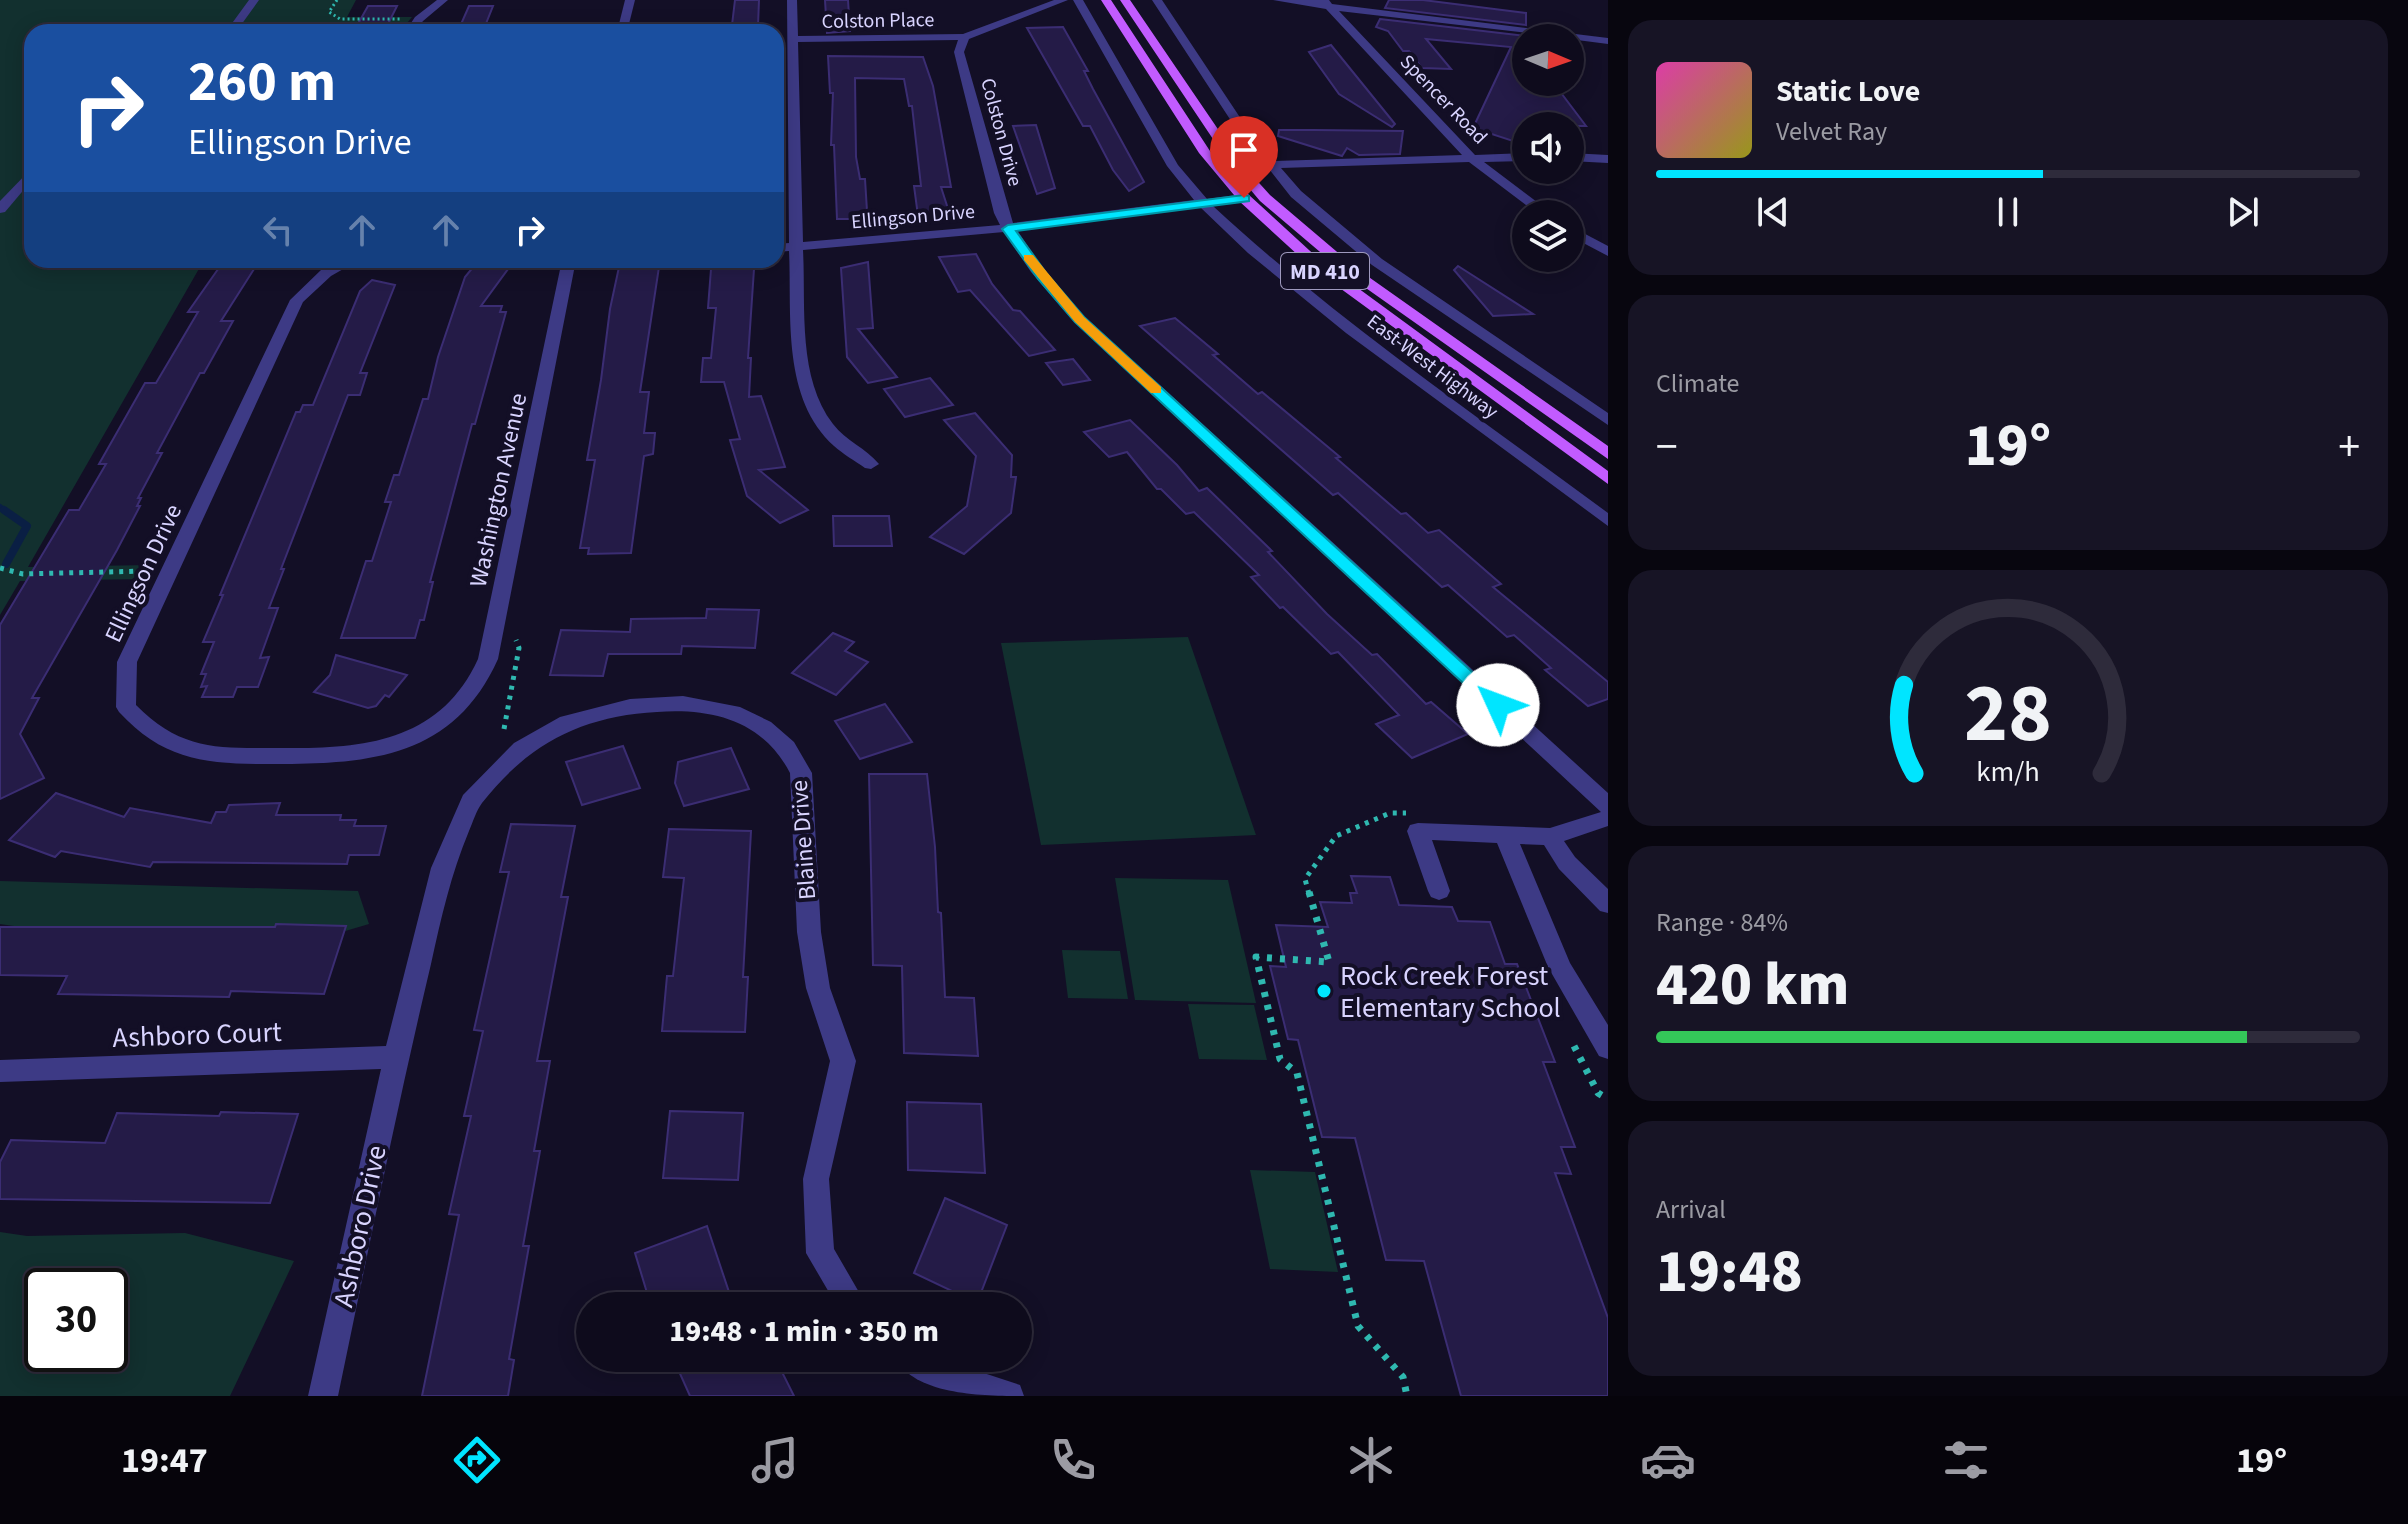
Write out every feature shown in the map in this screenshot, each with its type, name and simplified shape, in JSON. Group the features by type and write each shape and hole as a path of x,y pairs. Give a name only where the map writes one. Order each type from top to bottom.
{"main road":[{"name":"East-West Highway","path":"1106,0 1205,153 1244,198 1325,271 1608,479"},
{"name":"East-West Highway","path":"1125,0 1237,166 1265,198 1351,271 1608,454"}],"street":[{"path":"236,24 254,0"},
{"path":"416,24 443,0"},
{"path":"624,24 630,0"},
{"path":"792,0 796,248 802,375 823,423 840,443 871,464"},
{"path":"964,37 1063,0"},
{"name":"East-West Highway","path":"1078,0 1173,166 1204,204 1253,250 1351,330 1608,521"},
{"path":"1157,0 1271,165 1296,194 1377,262 1608,420"},
{"path":"1278,0 1326,3 1512,29"},
{"name":"Spencer Road","path":"1326,3 1471,158 1527,200"},
{"name":"Colston Place","path":"792,39 964,37"},
{"name":"Colston Drive","path":"964,37 959,52 1001,213 1008,229 1042,277 1079,319 1608,806"},
{"path":"1584,38 1608,41"},
{"path":"1237,166 1512,157"},
{"path":"1584,158 1608,159"},
{"path":"0,209 24,181"},
{"name":"Ellingson Drive","path":"784,248 1008,229 1244,198"},
{"path":"1584,238 1608,252"},
{"name":"Ellingson Drive","path":"337,268 319,278 297,300 127,662 126,707 146,728 171,743 223,756 351,755 410,737 448,717"},
{"name":"Washington Avenue","path":"448,717 470,696 482,677 488,659 567,268"},
{"name":"Blaine Drive","path":"396,1057 442,868 471,801 521,748 567,722 630,706 683,703 740,714 764,727 787,747 801,773 809,932 818,988 843,1061 816,1179 820,1253 844,1292"},
{"path":"1439,891 1418,831 1550,837 1608,818"},
{"path":"1505,835 1560,967 1608,1048"},
{"path":"1550,837 1567,863 1608,904"},
{"name":"Ashboro Court","path":"0,1071 396,1057"},
{"name":"Ashboro Drive","path":"323,1396 396,1057"},
{"path":"934,1372 1009,1396"}],"path":[{"path":"337,0 329,12 340,19 419,19"},
{"path":"0,568 23,574 146,571"},
{"path":"504,729 519,648 515,639"},
{"path":"1407,1396 1403,1377 1358,1326 1297,1073 1280,1059 1256,957 1329,962 1305,879 1336,836 1390,813 1417,814"}],"green space":[{"path":"0,0 356,0 347,17 412,17 407,23 24,24 24,268 199,268 28,567 151,565 144,579 20,581 0,615"},
{"path":"1188,637 1256,835 1041,845 1001,643"},
{"path":"1115,878 1228,880 1256,1003 1135,1000"},
{"path":"0,881 358,891 369,924 325,937 76,935 0,924"},
{"path":"1062,950 1120,951 1128,999 1068,998"},
{"path":"1188,1004 1254,1005 1267,1060 1199,1059"},
{"path":"1250,1170 1315,1172 1338,1272 1270,1269"},
{"path":"0,1232 27,1236 185,1233 294,1261 230,1396 0,1396"}],"building":[{"path":"735,0 759,0 758,24 732,24"},
{"path":"825,0 848,0 850,31 827,33"},
{"path":"1389,0 1423,0 1526,13 1526,24 1518,24 1385,8"},
{"path":"368,6 397,6 388,24 358,24"},
{"path":"469,6 493,6 486,24 461,24"},
{"path":"1380,19 1512,34 1512,96 1563,96 1575,112 1512,112 1512,141 1473,128 1511,47 1426,39 1451,69 1422,68 1409,51 1403,51 1388,31 1376,27"},
{"path":"1063,27 1144,182 1129,191 1113,170 1090,126 1083,126 1027,28"},
{"path":"1331,45 1395,124 1392,127 1339,94 1309,52"},
{"path":"828,56 923,57 933,86 951,187 941,187 950,215 918,216 914,186 921,186 912,106 909,106 904,79 855,78 856,157 860,179 865,179 867,211 863,211 864,219 837,219 834,145 831,145 833,93 830,93"},
{"path":"1036,125 1055,188 1037,194 1013,126"},
{"path":"1279,130 1403,131 1400,154 1359,155 1347,148 1342,156 1278,136"},
{"path":"976,254 992,284 1013,310 1020,311 1055,350 1029,356 970,290 958,292 939,257"},
{"path":"868,262 873,328 858,329 897,377 868,383 847,357 841,268"},
{"path":"1458,266 1533,314 1493,316 1454,270"},
{"path":"219,268 255,268 221,321 233,321 204,373 200,373 157,453 162,453 138,498 141,498 137,506 140,506 32,698 39,698 20,734 44,778 0,799 0,625 69,510 79,510 106,464 99,464 145,383 156,383 198,312 188,312"},
{"path":"472,268 508,269 481,306 502,306 500,312 506,312 475,424 472,424 430,582 433,582 424,620 420,620 415,638 341,638 366,561 372,561 391,502 385,502 394,475 399,475 423,399 428,399 438,357 465,277"},
{"path":"619,268 659,268 640,392 649,392 644,433 655,433 653,454 644,456 631,553 588,554 589,548 580,548 595,460 587,460"},
{"path":"711,269 754,269 748,358 751,358 749,397 761,396 785,467 759,470 808,510 780,523 747,496 730,440 740,439 724,382 701,382 703,358 711,358 716,308 708,308"},
{"path":"372,280 395,285 360,373 367,373 360,395 348,395 281,569 284,569 269,608 278,608 260,658 269,657 258,687 237,687 233,697 202,697 207,686 201,687 206,674 201,674 214,642 203,642 223,595 220,595 296,412 300,412 303,405 313,405 360,291"},
{"path":"1175,318 1218,354 1213,355 1258,394 1262,392 1340,457 1336,458 1401,514 1406,513 1428,533 1439,530 1501,584 1493,587 1608,682 1608,699 1588,706 1545,670 1551,668 1514,635 1507,637 1448,585 1442,587 1338,493 1333,495 1140,326"},
{"path":"1073,359 1090,380 1063,385 1046,363"},
{"path":"930,378 953,405 905,417 884,389"},
{"path":"975,413 1012,455 1011,477 1016,477 1011,513 964,554 930,537 967,506 976,456 944,420"},
{"path":"1130,420 1199,491 1207,488 1272,551 1268,552 1327,614 1372,655 1377,654 1426,704 1431,702 1468,734 1412,758 1376,724 1399,715 1338,652 1331,654 1283,607 1280,608 1251,577 1259,575 1194,512 1186,514 1161,489 1157,489 1127,452 1109,457 1084,432"},
{"path":"833,516 889,516 892,546 834,546"},
{"path":"707,609 759,610 755,648 682,646 681,654 608,654 603,676 550,675 561,630 630,632 631,619 706,618"},
{"path":"833,633 854,642 845,651 868,662 836,695 792,673"},
{"path":"336,655 407,675 389,697 385,695 376,706 368,708 314,692 330,675"},
{"path":"885,704 912,742 860,759 835,721"},
{"path":"623,746 640,788 582,805 566,762"},
{"path":"731,748 749,789 684,806 675,783 678,762"},
{"path":"869,774 927,774 938,912 941,913 945,997 974,998 978,1056 904,1053 902,966 873,965"},
{"path":"56,793 124,817 130,808 211,823 216,812 226,812 229,805 280,803 276,815 341,815 340,820 356,820 354,826 386,826 379,855 349,855 347,864 153,862 150,867 61,851 55,857 9,840"},
{"path":"511,824 575,826 561,897 568,897 537,1061 550,1061 534,1151 540,1151 523,1246 529,1246 509,1359 514,1360 508,1396 422,1396 459,1215 449,1214 471,1116 464,1116 483,1031 474,1030 509,872 500,872"},
{"path":"669,829 751,831 743,977 748,977 745,1032 662,1031 667,976 673,976 684,878 663,877"},
{"path":"1351,876 1390,877 1399,905 1452,907 1458,921 1490,922 1505,964 1517,964 1555,1062 1543,1062 1575,1147 1561,1147 1571,1174 1555,1173 1608,1318 1608,1396 1461,1396 1424,1261 1386,1260 1355,1138 1322,1137 1298,1040 1288,1039 1270,966 1286,967 1276,925 1328,927 1320,902 1352,903 1350,893 1357,893"},
{"path":"276,924 346,926 324,994 231,991 229,997 58,994 67,976 0,975 0,927 275,927"},
{"path":"907,1102 981,1104 985,1173 908,1170"},
{"path":"670,1111 743,1113 738,1180 663,1178"},
{"path":"221,1112 298,1114 270,1203 0,1199 0,1162 11,1140 105,1143 117,1113 219,1116"},
{"path":"945,1198 1007,1225 981,1292 954,1292 914,1273"},
{"path":"707,1226 729,1292 647,1292 635,1253"},
{"path":"679,1372 782,1372 794,1396 690,1396"}],"waterway":[{"path":"0,507 6,512"},
{"path":"4,510 27,526 6,564"}],"slow traffic":[{"path":"1029,257 1042,277 1079,319 1156,390"}],"place":[{"name":"Rock Creek Forest Elementary School","path":"1324,991"}],"route":[{"path":"1244,198 1008,229 1042,277 1079,319 1498,705"}]}
